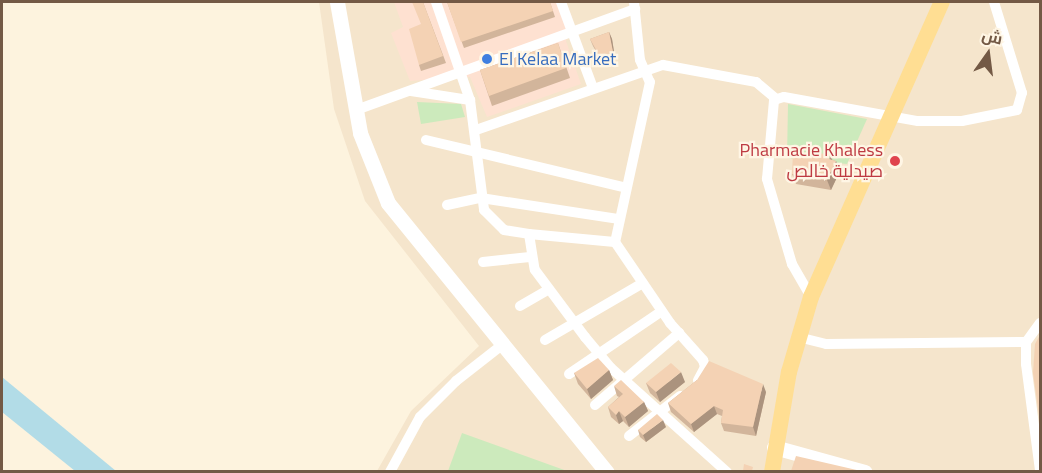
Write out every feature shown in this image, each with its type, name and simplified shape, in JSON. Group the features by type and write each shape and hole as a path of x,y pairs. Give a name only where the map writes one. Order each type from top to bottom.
{"main road":[{"path":"337,2 356,110 369,163 388,203 607,471"},
{"path":"772,471 774,447 798,338 811,297 942,2"},
{"path":"774,447 865,471"}],"street":[{"path":"436,2 470,100 476,130 481,198 496,225 512,233 615,242"},
{"path":"561,2 593,88"},
{"path":"811,297 792,264 767,179 771,107 776,99 784,97 889,117 962,121 1017,110 1022,93 994,2"},
{"path":"356,110 635,5 644,69 650,82 624,187 615,242 662,311 705,367 695,383 630,435"},
{"path":"476,130 663,64 756,82 776,99"},
{"path":"410,90 470,100"},
{"path":"426,140 477,149 624,187"},
{"path":"447,205 481,198 619,219"},
{"path":"529,234 530,257 548,290 598,354 659,413 727,471"},
{"path":"483,262 530,257"},
{"path":"544,340 643,283"},
{"path":"520,306 548,290"},
{"path":"569,374 662,311"},
{"path":"1041,323 1026,342 1030,415 1041,470"},
{"path":"595,405 679,333"},
{"path":"798,338 837,344 1026,342"},
{"path":"390,471 420,417 456,381 502,345"}],"shaded area":[{"path":"319,2 1040,2 1040,471 377,471 411,411 479,346 365,201 334,109"},
{"name":"El Kelaa Market","path":"394,2 566,2 572,17 566,41 581,84 487,117 470,77 410,81 391,33 403,27"}],"green space":[{"path":"417,102 461,104 465,117 421,124"},
{"path":"788,104 867,119 847,164 787,158"},
{"path":"462,433 567,471 448,471"}],"water":[{"path":"2,377 116,471 75,471 2,412"}],"building":[{"path":"412,2 423,2 443,56 419,65 409,29 421,24"},
{"path":"447,2 550,2 553,11 461,42"},
{"path":"609,32 613,52 600,57 590,39"},
{"path":"558,43 566,68 489,96 480,70"},
{"path":"793,152 830,154 829,159 836,161 827,180 792,174"},
{"path":"1041,333 1041,430 1033,373 1035,344"},
{"path":"598,358 609,370 587,389 574,373"},
{"path":"709,361 763,384 753,427 721,423 723,410 714,406 691,424 668,403 697,380"},
{"path":"671,363 681,372 656,392 646,383"},
{"path":"621,380 644,402 625,417 619,411 616,415 608,407 623,394 614,386"},
{"path":"657,414 663,420 643,435 638,430"},
{"path":"796,456 861,471 791,471"},
{"path":"744,464 753,467 752,471 743,471"}],"place":[{"name":"El Kelaa Market","path":"487,59"},
{"name":"Pharmacie Khaless صيدلية خالص","path":"895,161"}]}
